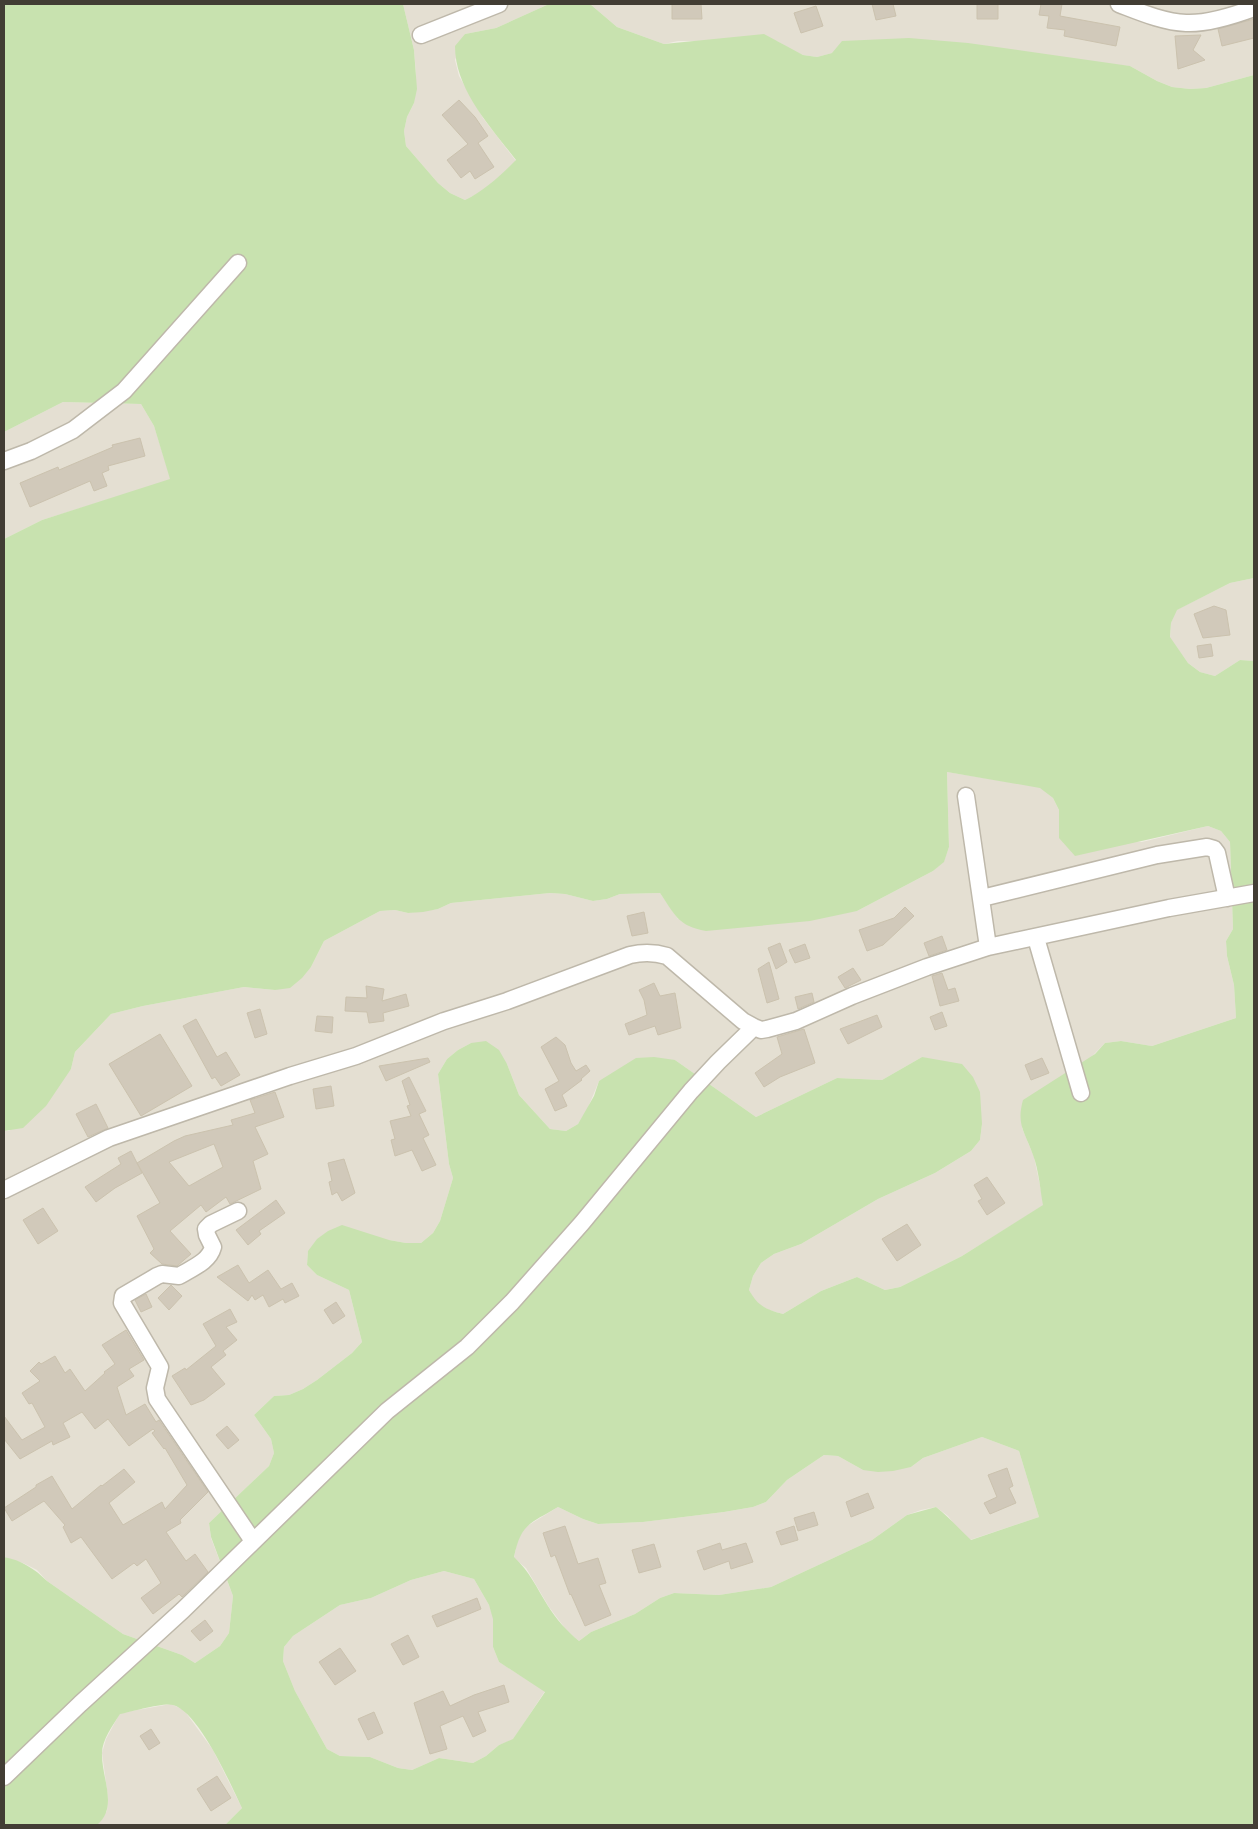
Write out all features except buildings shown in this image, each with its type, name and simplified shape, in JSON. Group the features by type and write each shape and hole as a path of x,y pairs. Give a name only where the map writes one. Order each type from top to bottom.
{"street":[{"path":"421,35 499,4"},
{"path":"1119,4 1142,13 1175,22 1188,23 1239,13 1254,8"},
{"path":"4,461 32,451 73,430 124,391 238,263"},
{"path":"966,796 988,947"},
{"path":"982,898 1157,856 1207,847 1214,849 1217,853 1227,898"},
{"path":"4,1190 109,1138 290,1076 356,1056 444,1021 507,1001 630,955 644,952 667,956 733,1013 761,1030 796,1021 852,996 927,967 988,947 1168,908 1254,893"},
{"path":"1036,938 1081,1093"},
{"path":"4,1777 80,1704 183,1610 387,1411 467,1347 512,1302 582,1223 691,1091 754,1027"},
{"path":"238,1211 211,1224 206,1229 213,1247 211,1254 206,1260 180,1276 162,1274 157,1276 123,1296 122,1303 160,1367 155,1388 157,1399 253,1540"}],"shaded area":[{"path":"403,4 549,4 496,28 465,34 455,60 459,76 483,118 516,161 491,185 465,200 450,193 438,183 406,146 404,131 407,117 414,103 416,73 414,50"},
{"path":"590,4 1254,4 1254,75 1206,88 1190,89 1172,87 1130,66 832,53 817,57 803,55 777,41 678,41 664,44 617,27"},
{"path":"63,402 141,404 154,426 171,480 42,520 4,539 4,432"},
{"path":"1254,578 1254,661 1240,660 1215,676 1200,672 1188,663 1170,638 1171,623 1176,610 1230,583"},
{"path":"947,772 1040,787 1053,798 1059,810 1059,838 1142,842 1208,826 1221,831 1230,842 1233,929 1226,941 1227,956 1234,985 1236,1018 1152,1046 1121,1041 1105,1043 1022,1128 1034,1157 1044,1205 962,1256 900,1287 885,1290 857,1277 821,1291 783,1314 769,1310 756,1303 749,1290 753,1276 761,1263 774,1254 801,1244 878,1199 935,1173 971,1151 980,1140 982,1124 922,1057 882,1080 837,1078 756,1117 675,1060 599,1081 587,1110 578,1124 566,1131 550,1129 519,1095 507,1064 471,1043 447,1059 438,1074 449,1164 453,1178 440,1221 433,1233 421,1243 389,1240 308,1251 307,1265 317,1275 349,1290 362,1342 352,1353 317,1380 289,1395 274,1396 254,1415 271,1439 274,1453 269,1466 209,1523 211,1538 233,1596 229,1633 220,1646 195,1663 182,1655 123,1634 47,1581 37,1570 4,1557 4,1131 9,1131 71,1069 75,1052 111,1014 244,987 275,990 311,967 324,941 380,911 395,910 408,913 438,909 451,903 550,893 565,894 593,901 607,899 620,894 660,893 678,919 857,911 933,871 944,861 949,847"},
{"path":"982,1437 1019,1451 1039,1517 970,1540 948,1516 936,1507 921,1510 907,1515 872,1540 771,1587 719,1595 674,1593 660,1598 635,1614 591,1632 579,1641 567,1631 549,1607 526,1568 514,1558 517,1542 524,1528 558,1507 598,1524 643,1522 724,1512 753,1507 766,1502 787,1480 824,1455 838,1456 863,1470 911,1467 923,1458"},
{"path":"444,1571 474,1579 489,1605 494,1619 493,1647 499,1662 545,1691 513,1740 499,1745 486,1756 473,1763 439,1758 412,1770 398,1768 370,1757 340,1756 327,1749 295,1691 283,1661 284,1647 293,1636 340,1605 371,1598 411,1580"},
{"path":"171,1704 184,1710 213,1750 242,1808 225,1825 97,1825 107,1811 108,1797 102,1753 106,1739 120,1713"}],"green space":[{"path":"4,4 403,4 414,50 417,89 404,131 406,146 438,183 450,193 465,200 492,182 516,160 486,121 468,93 461,78 455,46 465,34 496,28 549,4 590,4 617,27 664,44 764,34 803,55 817,57 832,53 842,41 909,38 968,43 1130,66 1172,87 1190,89 1206,88 1254,75 1254,578 1230,583 1177,610 1171,623 1170,637 1188,663 1200,672 1215,676 1240,660 1254,661 1254,1825 225,1825 242,1808 222,1766 203,1734 183,1710 169,1704 120,1714 111,1728 102,1748 102,1762 108,1801 107,1810 97,1825 4,1825 4,1557 16,1560 33,1569 47,1581 123,1634 182,1655 195,1663 220,1646 229,1633 233,1596 211,1537 209,1523 269,1466 274,1453 271,1439 254,1415 274,1396 289,1395 317,1380 352,1353 362,1342 349,1290 317,1275 307,1265 308,1251 317,1239 328,1231 342,1225 389,1240 406,1243 421,1243 433,1233 440,1221 453,1178 449,1164 438,1074 447,1059 458,1050 471,1043 486,1041 499,1050 507,1064 519,1095 550,1129 566,1131 578,1124 594,1096 599,1081 636,1058 654,1057 675,1060 756,1117 837,1078 882,1080 922,1057 962,1064 973,1077 980,1092 982,1124 980,1140 971,1151 935,1173 878,1199 801,1244 774,1254 761,1263 753,1276 749,1290 763,1306 783,1314 821,1291 857,1277 885,1290 900,1287 962,1256 1043,1205 1035,1161 1021,1122 1020,1116 1023,1100 1095,1054 1105,1043 1121,1041 1152,1046 1236,1018 1234,985 1227,956 1226,941 1233,929 1230,842 1221,831 1208,826 1075,856 1059,838 1059,810 1053,798 1040,788 947,772 949,847 944,862 933,871 857,911 810,921 706,931 683,923 660,893 620,894 607,899 593,901 565,894 550,893 451,903 438,909 423,912 380,911 324,941 311,967 290,988 275,990 244,987 111,1014 75,1052 71,1069 46,1106 23,1128 4,1131 4,539 42,520 170,479 154,426 141,404 63,402 4,432","holes":["982,1437 1019,1451 1039,1517 971,1540 936,1507 907,1515 872,1540 771,1587 719,1595 674,1593 660,1598 635,1614 591,1632 579,1641 555,1616 529,1574 514,1557 520,1537 528,1526 558,1507 598,1524 643,1522 724,1512 753,1507 766,1502 787,1480 824,1455 838,1456 863,1470 893,1471 911,1467 923,1458","444,1571 474,1579 489,1605 493,1619 493,1647 499,1662 545,1692 513,1739 499,1745 486,1756 473,1763 439,1758 412,1770 398,1768 370,1757 340,1756 327,1749 295,1691 283,1661 284,1647 293,1636 340,1605 371,1598 411,1580"]}]}
